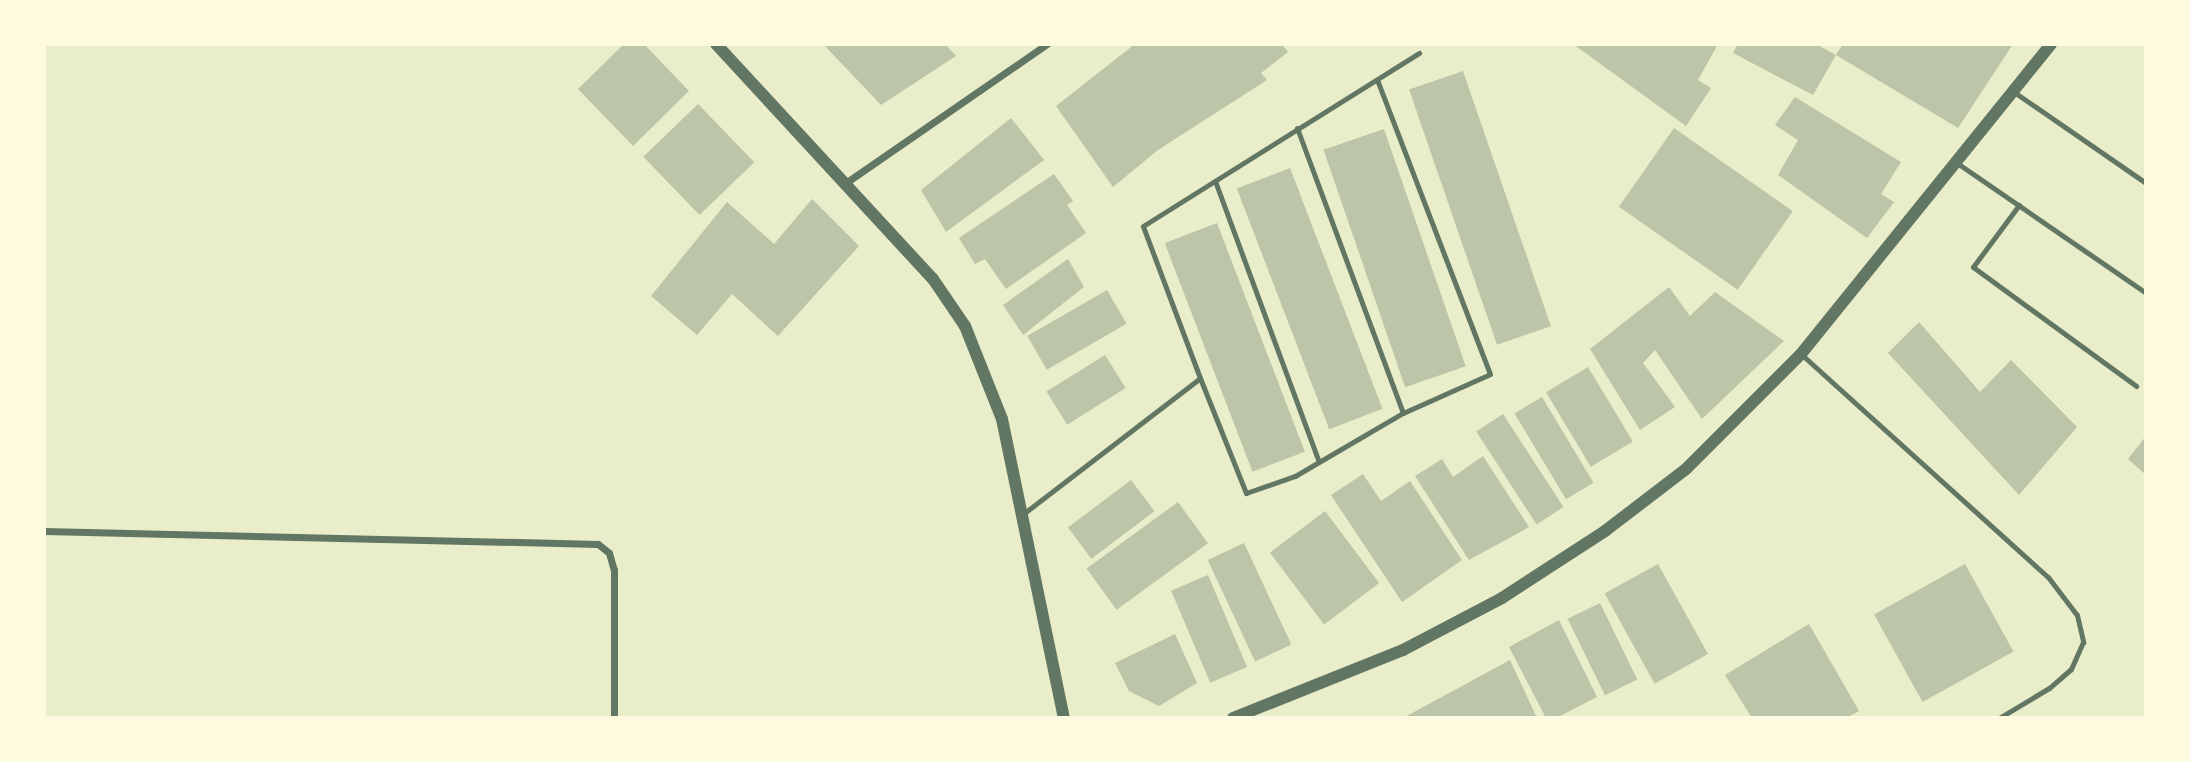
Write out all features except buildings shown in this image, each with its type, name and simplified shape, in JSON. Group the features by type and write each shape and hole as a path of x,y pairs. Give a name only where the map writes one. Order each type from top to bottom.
{"street":[{"path":"716,44 933,279 965,326 1002,419 1064,718"},
{"path":"844,184 1047,44"},
{"path":"1233,718 1403,650 1513,591 1605,531 1686,469 1801,355 2051,44"},
{"path":"44,531 598,544 610,553 614,570 614,718"}],"lane":[{"path":"1377,80 1490,374 1403,413 1318,459 1295,476 1246,493 1143,226 1419,53"},
{"path":"2014,92 2146,183"},
{"path":"1297,128 1403,413"},
{"path":"1957,163 2146,293"},
{"path":"1214,181 1318,459"},
{"path":"2019,205 1973,267 2136,386"},
{"path":"1801,355 2048,578 2077,615 2083,642 2071,669 2049,688 1999,718"},
{"path":"1023,514 1200,378"}]}
